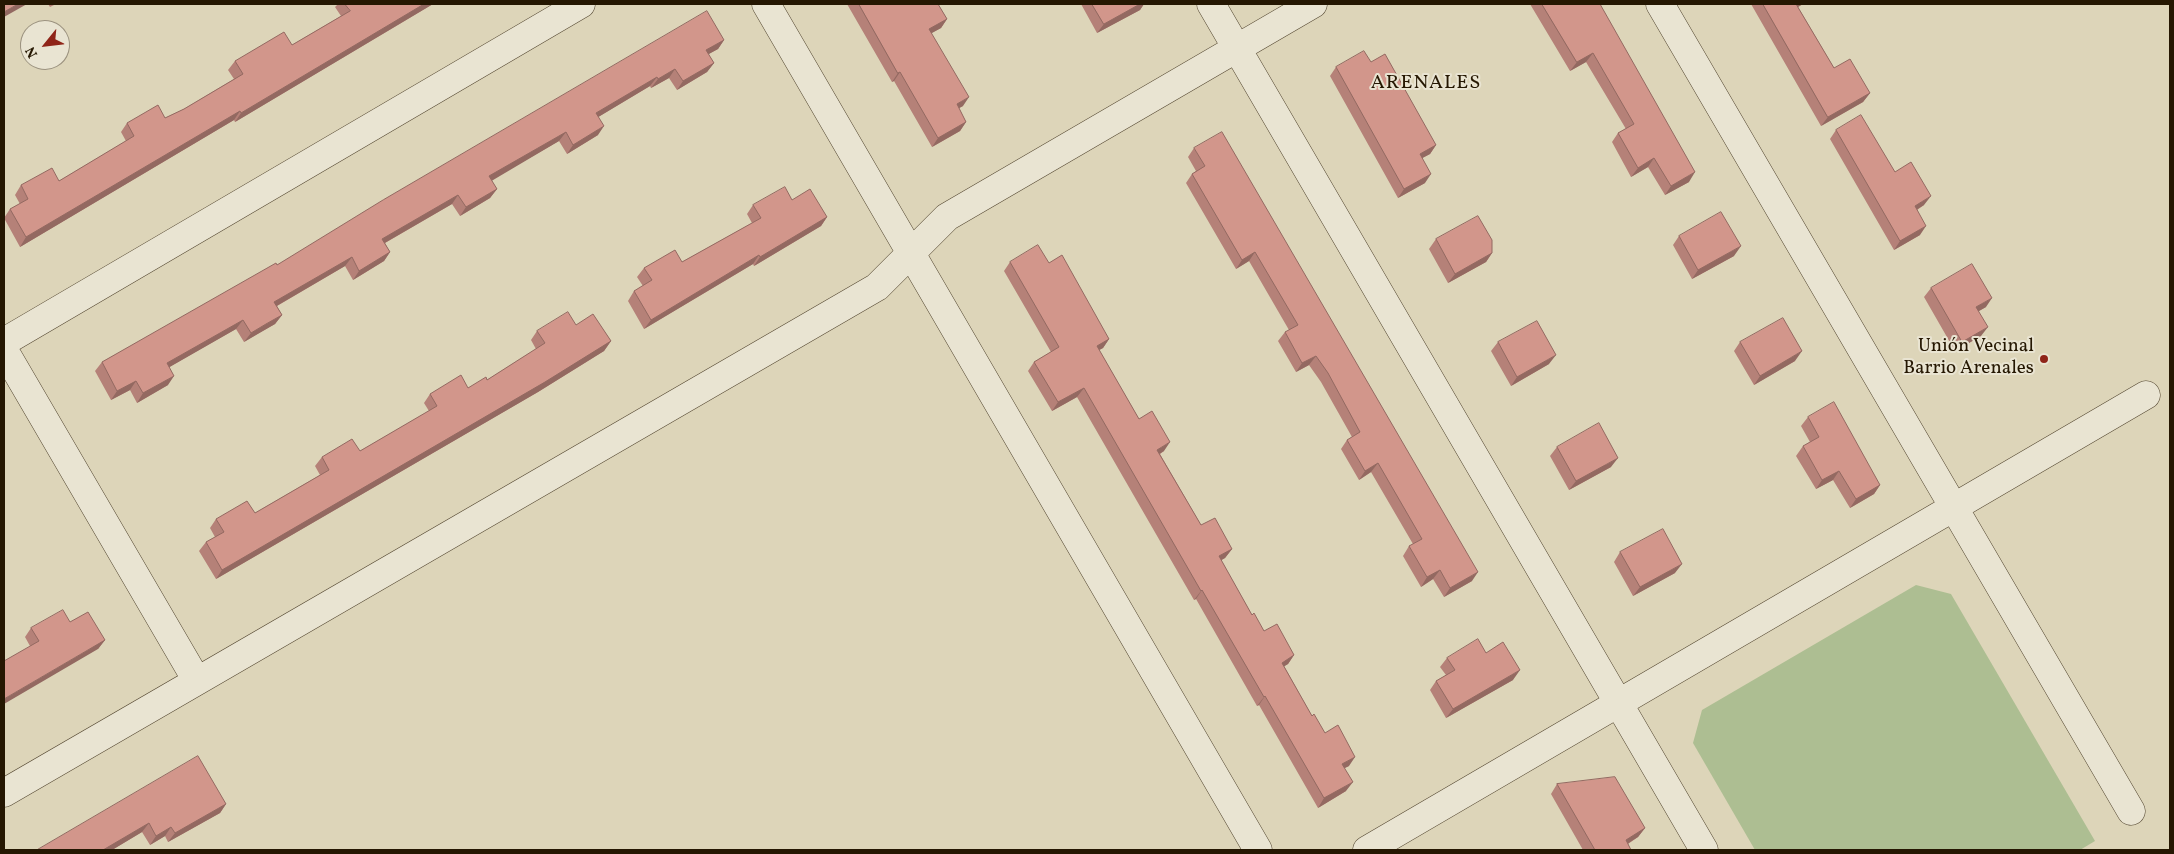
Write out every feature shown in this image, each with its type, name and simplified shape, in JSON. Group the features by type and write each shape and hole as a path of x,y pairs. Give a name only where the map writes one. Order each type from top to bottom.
{"street":[{"path":"4,342 581,4"},
{"path":"766,4 1258,850"},
{"path":"1211,4 1704,850"},
{"path":"4,793 877,287 947,217 1313,4"},
{"path":"1660,4 2131,811"},
{"path":"4,350 197,681"},
{"path":"1367,850 2146,395"}],"green space":[{"path":"1916,585 1951,594 2095,841 2080,850 1755,850 1693,743 1702,710"}],"building":[{"path":"4,4 18,4 4,12"},
{"path":"345,4 424,4 241,113 240,111 26,237 10,209 28,199 21,185 52,168 59,181 134,136 127,123 158,105 165,118 184,109 243,74 235,61 284,32 292,45 350,11"},
{"path":"859,4 938,4 947,19 929,29 969,97 957,104 966,122 938,138"},
{"path":"1092,4 1140,4 1104,24"},
{"path":"1542,4 1600,4 1695,172 1671,186 1654,158 1638,168 1618,133 1634,124 1593,53 1577,62"},
{"path":"1763,4 1796,4 1834,68 1850,59 1870,93 1828,117"},
{"path":"707,11 724,40 706,50 714,63 683,81 675,69 658,79 657,77 596,113 604,126 573,145 566,132 489,176 497,189 466,207 458,195 382,239 390,252 359,271 352,257 274,302 282,315 251,333 243,320 167,363 174,376 143,393 136,381 117,391 102,362 276,263 277,265 383,200"},
{"path":"1364,51 1371,62 1385,54 1436,145 1420,154 1431,174 1404,189 1336,67"},
{"path":"1861,115 1895,172 1911,162 1931,196 1915,206 1926,226 1900,241 1836,130"},
{"path":"1222,132 1478,572 1450,588 1440,570 1427,577 1409,546 1422,539 1378,463 1365,471 1347,440 1360,432 1328,373 1316,356 1302,363 1285,332 1298,325 1255,252 1242,260 1192,174 1205,166 1194,148"},
{"path":"785,187 792,200 810,189 827,217 760,257 759,255 651,320 634,291 652,280 644,268 675,250 682,262 761,218 753,205"},
{"path":"1721,212 1741,246 1698,270 1679,236"},
{"path":"1478,216 1492,240 1492,253 1455,274 1436,239"},
{"path":"1038,245 1049,263 1062,255 1109,339 1097,346 1139,419 1152,411 1170,442 1157,450 1201,525 1215,518 1232,549 1219,556 1252,615 1254,613 1264,631 1277,624 1294,655 1282,663 1312,716 1314,714 1325,733 1338,725 1355,757 1342,764 1353,782 1324,798 1201,591 1084,388 1058,402 1034,362 1059,347 1010,262"},
{"path":"1972,264 1992,298 1976,307 1988,327 1962,342 1931,288"},
{"path":"568,312 576,325 593,314 611,341 545,382 222,570 206,542 224,532 216,519 247,501 255,513 329,470 322,457 352,439 360,451 437,406 430,394 461,375 468,388 486,377 487,380 545,343 537,331"},
{"path":"1783,318 1802,351 1760,376 1740,342"},
{"path":"1537,321 1556,355 1517,377 1498,342"},
{"path":"1834,402 1880,485 1856,499 1839,471 1822,480 1803,446 1819,437 1808,417"},
{"path":"1599,423 1618,458 1576,481 1557,447"},
{"path":"1663,529 1682,564 1640,587 1620,552"},
{"path":"63,610 70,622 88,612 105,640 4,699 4,661 39,641 31,628"},
{"path":"1478,639 1486,653 1503,642 1520,670 1453,709 1436,681 1455,670 1447,658"},
{"path":"198,756 226,804 175,833 171,827 156,836 149,823 103,850 37,850"},
{"path":"1615,777 1645,828 1626,840 1631,850 1595,850 1557,784"}],"place":[{"name":"Unión Vecinal Barrio Arenales","path":"2044,359"}],"district":[{"name":"ARENALES","path":"1426,84"}]}
